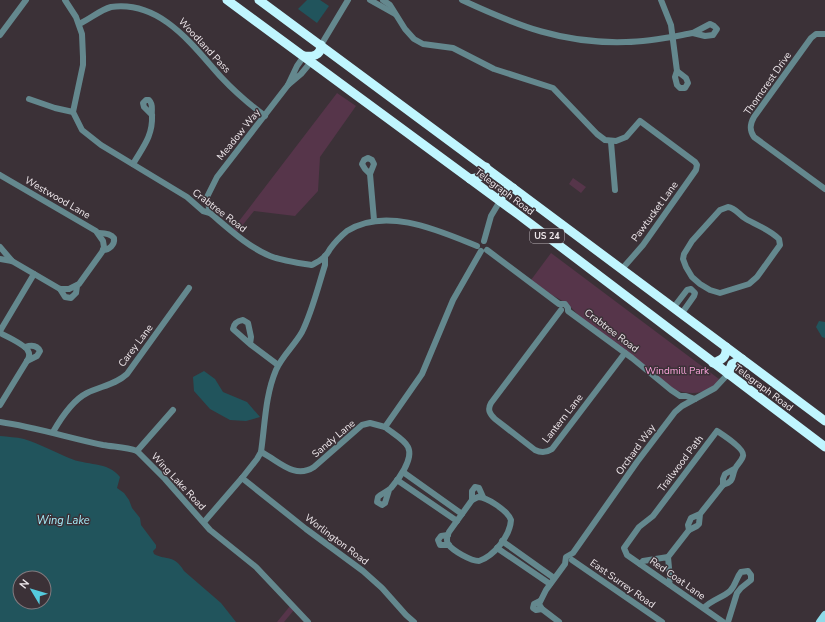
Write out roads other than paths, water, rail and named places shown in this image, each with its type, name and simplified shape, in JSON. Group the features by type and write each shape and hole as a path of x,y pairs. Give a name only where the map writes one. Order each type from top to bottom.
{"highway":[{"name":"Telegraph Road","path":"259,0 486,167 825,421"},
{"name":"Telegraph Road","path":"230,1 500,201 825,447"},
{"path":"307,59 320,52 321,45"},
{"path":"470,179 482,176 486,167"},
{"path":"500,201 503,193 513,188"},
{"path":"713,363 724,358 727,352 726,347"},
{"path":"728,374 732,364 742,359"}],"main road":[{"path":"820,622 825,615"}],"street":[{"path":"0,35 26,0"},
{"path":"29,99 55,108 73,112 83,57 82,34 79,24 65,0"},
{"path":"321,45 348,0"},
{"path":"370,0 395,14"},
{"path":"383,0 390,5 410,36 418,42 453,48 494,69 553,88 597,134 611,142 615,190"},
{"path":"462,0 511,22 547,34 562,37 592,41 617,42 643,41 693,33"},
{"path":"661,0 668,15 673,36 677,71"},
{"name":"Woodland Pass","path":"79,24 112,7 131,6 151,10 164,18 181,32 231,87 265,116"},
{"name":"Thorncrest Drive","path":"822,34 810,38 760,108 752,122 750,130 754,137 825,189"},
{"name":"Meadow Way","path":"207,197 220,172 288,85 295,69 307,59"},
{"name":"Crabtree Road","path":"73,112 79,125 86,134 194,202 200,209 210,213 250,245 272,257 312,265 326,256 331,247 343,234 359,225 374,220 429,227 447,233 482,249 559,304 564,304 568,308 568,311"},
{"path":"133,164 149,136 152,125 152,115"},
{"name":"Pawtucket Lane","path":"611,142 626,138 640,121 697,165 696,170 643,245 622,269"},
{"path":"370,174 374,220"},
{"name":"Westwood Lane","path":"0,175 99,233 112,236 114,238 113,245 106,250 103,250"},
{"path":"194,202 201,202 207,197 210,213"},
{"path":"482,249 480,242 484,241 491,216 500,201"},
{"path":"728,207 735,210 744,218 762,226 779,239 780,245 757,277 749,284 720,293 714,292 699,283 686,267 683,259 684,254 697,235 722,209 728,207"},
{"path":"0,248 12,261 60,289 65,297 71,298 76,293 77,286 103,250 103,241 99,233"},
{"path":"389,490 403,472 410,452 404,442 385,428 422,374 453,300 482,249 488,244 484,241"},
{"path":"204,522 242,478 261,452 268,396 272,379 278,365 297,339 304,326 322,274 326,256"},
{"path":"0,259 12,261"},
{"path":"312,265 322,274"},
{"path":"0,405 27,361 29,353 25,347 0,332 34,274"},
{"path":"674,307 687,290 693,290 699,283"},
{"name":"Carey Lane","path":"52,432 73,404 83,395 113,383 126,374 189,288"},
{"path":"682,313 694,296 693,290"},
{"path":"559,304 561,310"},
{"name":"Crabtree Road","path":"561,310 566,312 568,311 625,352 665,386 680,396 695,399"},
{"name":"Lantern Lane","path":"561,310 491,403 487,411 535,450 545,455 552,448 625,352"},
{"path":"250,344 278,365"},
{"path":"25,347 33,346 40,351 37,356 27,361"},
{"name":"Orchard Way","path":"565,564 566,557 573,553 666,423 682,406 716,388 728,374"},
{"path":"680,396 682,406"},
{"path":"137,451 173,410"},
{"name":"Wing Lake Road","path":"0,422 137,451 204,522 218,536 256,567 308,622"},
{"name":"Sandy Lane","path":"261,452 289,469 305,471 314,467 362,425 370,423 385,428"},
{"name":"Trailwood Path","path":"624,548 639,527 653,516 717,431 741,449 743,458 734,469 725,474 723,485 700,514 691,518 689,521 689,530"},
{"path":"403,472 459,517"},
{"name":"Worlington Road","path":"242,478 306,529 342,554 363,571 382,588 414,622"},
{"path":"397,480 459,517"},
{"path":"472,500 472,490 475,487 479,488 483,497 506,512 510,517 510,526 499,544 486,558 479,561 464,556 449,544 447,540 448,535 459,517 472,500 478,497 483,497"},
{"name":"Trailwood Path","path":"668,557 689,530 699,524 700,514"},
{"path":"448,535 441,536 438,542 440,544 449,544"},
{"path":"499,544 554,578"},
{"path":"499,544 550,584"},
{"name":"Red Coat Lane","path":"624,548 627,555 723,622"},
{"name":"Orchard Way","path":"559,622 538,606 554,578 565,564 572,560 573,553"},
{"path":"640,564 644,561 668,557 670,574 669,584"},
{"name":"East Surrey Road","path":"572,560 662,622"},
{"path":"704,608 709,603 732,589 741,572 745,570 749,572 752,576 751,580 736,594 728,622"}],"water":[{"path":"307,0 320,0 329,6 317,23 298,9"},
{"path":"819,321 825,322 825,338 822,337 816,327"},
{"path":"204,371 215,379 223,392 247,402 260,417 246,421 230,420 210,409 194,391 193,377"},
{"name":"Wing Lake","path":"0,436 24,439 69,458 103,466 115,472 120,477 117,488 124,493 129,500 132,508 140,518 141,525 156,545 156,548 153,551 154,554 177,562 184,571 221,603 236,622 0,622"}],"park label":[{"name":"Windmill Park","path":"677,370"}]}
